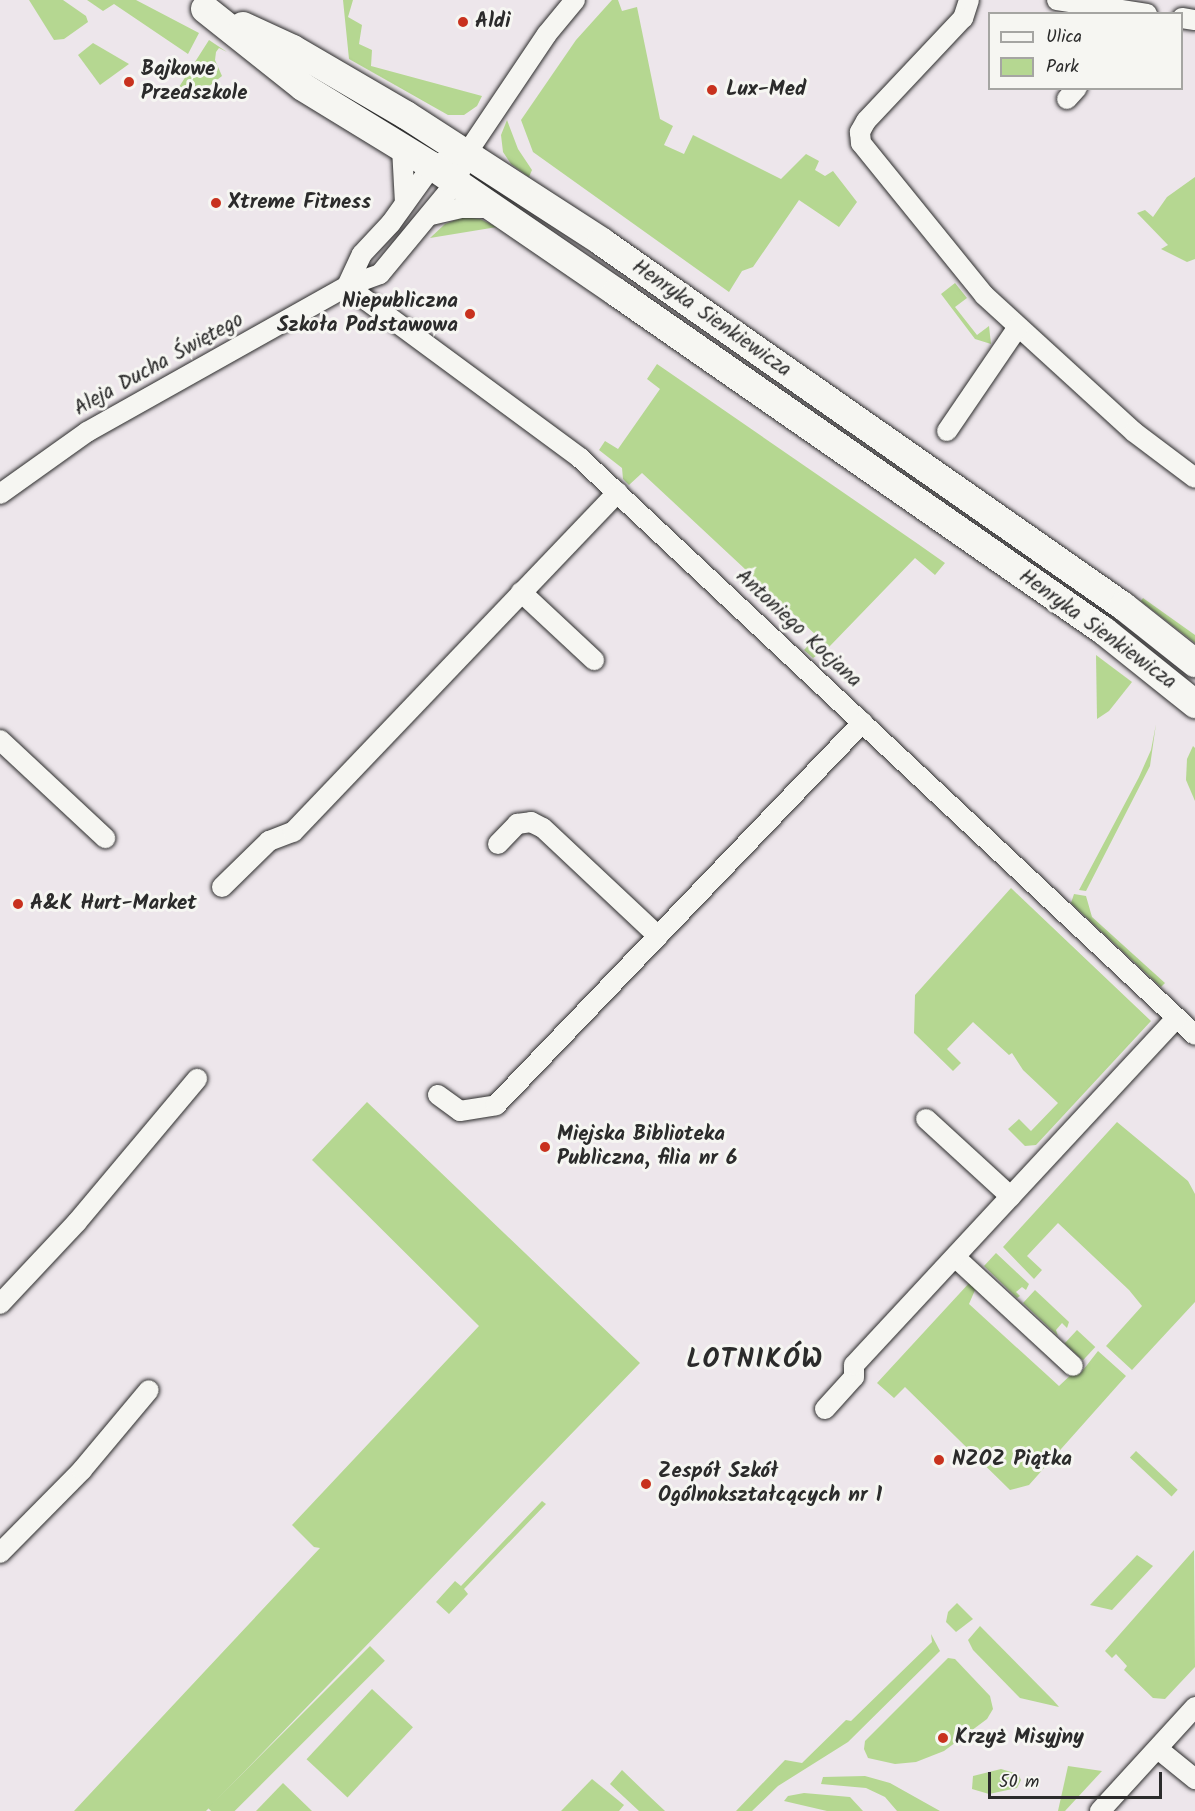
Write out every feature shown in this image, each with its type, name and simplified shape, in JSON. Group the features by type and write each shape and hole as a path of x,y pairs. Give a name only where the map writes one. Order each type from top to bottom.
{"street":[{"name":"Aleja Ducha Świętego","path":"0,494 87,432 347,286 380,274 456,183 467,153 547,33 574,0"},
{"path":"969,0 963,18 866,120 860,132 861,143 984,295 1168,460 1195,478"},
{"path":"1057,0 1138,12"},
{"name":"Henryka Sienkiewicza","path":"196,4 309,58 467,153 602,242 1113,599 1195,663"},
{"name":"Henryka Sienkiewicza","path":"196,4 303,87 432,166 494,208 1104,631 1195,704"},
{"path":"402,148 405,203"},
{"path":"347,286 362,254 405,203 432,166 467,153"},
{"path":"430,215 461,208 494,208"},
{"name":"Antoniego Kocjana","path":"347,286 580,458 1195,1035"},
{"path":"947,431 1018,327"},
{"path":"222,887 269,841 292,831 618,492"},
{"path":"521,592 594,660"},
{"path":"438,1095 460,1111 496,1105 863,722"},
{"path":"0,740 105,838"},
{"path":"498,844 517,824 531,822 543,828 658,936"},
{"path":"825,1409 854,1377 854,1365 956,1258 1176,1018"},
{"path":"0,1304 84,1214 197,1079"},
{"path":"926,1119 1011,1197"},
{"path":"956,1258 1073,1366"},
{"path":"0,1553 82,1470 149,1390"},
{"path":"1100,1811 1195,1707"},
{"path":"1158,1749 1195,1779"}],"green space":[{"path":"29,0 63,0 86,16 88,22 64,39 54,40"},
{"path":"87,0 136,0 199,33 188,54 114,4 103,11"},
{"path":"343,0 353,0 348,17 362,25 359,44 372,50 371,66 482,96 477,106 464,115 448,115 349,59"},
{"path":"612,0 618,0 622,11 637,7 660,119 673,126 664,145 684,154 693,135 781,179 806,154 819,161 815,170 825,176 833,171 857,202 839,227 799,200 753,267 742,271 729,292 533,152 521,120 576,40"},
{"path":"209,40 227,52 219,48 216,52 215,60 222,76 194,98 179,87"},
{"path":"93,43 129,64 100,85 78,55"},
{"path":"507,120 518,149 532,170 529,177 511,164 503,152 501,135"},
{"path":"1195,177 1195,259 1187,262 1161,249 1168,245 1137,213 1145,210 1153,217 1167,197"},
{"path":"464,217 480,219 497,227 430,238 445,224"},
{"path":"955,283 967,298 955,307 977,335 989,326 991,344 975,339 941,294"},
{"path":"657,364 945,563 935,575 915,558 829,647 813,658 804,650 817,636 642,473 629,485 623,479 622,468 599,450 605,441 618,449 660,389 647,379"},
{"path":"1143,598 1195,635 1195,643 1141,601"},
{"path":"1096,655 1132,682 1109,711 1097,719"},
{"path":"1156,724 1150,766 1086,891 1079,890 1139,777 1151,750"},
{"path":"1193,746 1195,748 1195,801 1186,780 1187,759"},
{"path":"1011,888 1151,1021 1036,1145 1025,1146 1008,1129 1019,1119 1031,1131 1058,1103 1023,1070 1012,1053 1009,1055 973,1022 947,1049 961,1063 953,1071 914,1033 915,995"},
{"path":"1074,894 1086,896 1092,917 1165,983 1161,987 1071,903"},
{"path":"367,1102 640,1363 206,1811 74,1811 320,1548 314,1547 292,1525 479,1326 312,1160"},
{"path":"1117,1122 1188,1181 1195,1194 1195,1302 1132,1370 1106,1346 1142,1306 1129,1290 1058,1223 1027,1256 1042,1270 1034,1279 1003,1247"},
{"path":"996,1253 1029,1284 1026,1290 1022,1287 1016,1292 1020,1296 1017,1298 984,1266"},
{"path":"971,1281 975,1290 969,1304 1059,1386 1075,1371 1080,1374 1098,1351 1126,1376 1029,1485 1010,1490 905,1387 894,1398 877,1383"},
{"path":"1035,1290 1069,1322 1067,1328 1062,1323 1056,1330 1058,1336 1023,1303"},
{"path":"1077,1330 1095,1347 1083,1360 1065,1343"},
{"path":"1136,1451 1178,1490 1172,1496 1130,1458"},
{"path":"542,1501 546,1504 464,1589 468,1594 449,1614 436,1602 455,1581 461,1586"},
{"path":"1194,1550 1195,1667 1165,1699 1153,1698 1124,1670 1127,1666 1116,1654 1112,1658 1105,1651"},
{"path":"1137,1555 1153,1566 1112,1610 1090,1605"},
{"path":"957,1603 973,1619 956,1632 946,1622 948,1612"},
{"path":"980,1626 1059,1707 1020,1698 973,1650 968,1640"},
{"path":"931,1634 940,1651 848,1742 778,1786 752,1811 736,1811 785,1760 802,1763 846,1720 851,1721 932,1642"},
{"path":"370,1646 385,1661 235,1811 211,1811 208,1808"},
{"path":"948,1658 955,1659 990,1696 993,1709 987,1719 944,1751 916,1762 895,1764 868,1758 864,1749 865,1741"},
{"path":"372,1689 413,1727 347,1797 307,1759"},
{"path":"1068,1766 1102,1771 1065,1811 1058,1811"},
{"path":"1001,1769 1018,1774 1021,1780 1017,1788 989,1794 972,1789 973,1776"},
{"path":"622,1770 665,1811 639,1811 610,1784"},
{"path":"865,1776 890,1783 940,1811 897,1811 885,1797 866,1788 821,1784 823,1777"},
{"path":"592,1779 624,1805 619,1811 561,1811"},
{"path":"283,1783 312,1811 256,1811"},
{"path":"804,1793 850,1797 863,1811 827,1811 784,1801 788,1796"}],"place":[{"name":"Aldi","path":"463,22"},
{"name":"Bajkowe Przedszkole","path":"129,82"},
{"name":"Lux-Med","path":"712,90"},
{"name":"Xtreme Fitness","path":"216,203"},
{"name":"Niepubliczna Szkoła Podstawowa","path":"470,314"},
{"name":"A&K Hurt-Market","path":"18,904"},
{"name":"Miejska Biblioteka Publiczna, filia nr 6","path":"545,1147"},
{"name":"NZOZ Piątka","path":"939,1460"},
{"name":"Zespół Szkół Ogólnokształcących nr 1","path":"646,1484"},
{"name":"Krzyż Misyjny","path":"943,1738"}],"district":[{"name":"LOTNIKÓW","path":"755,1360"}]}
